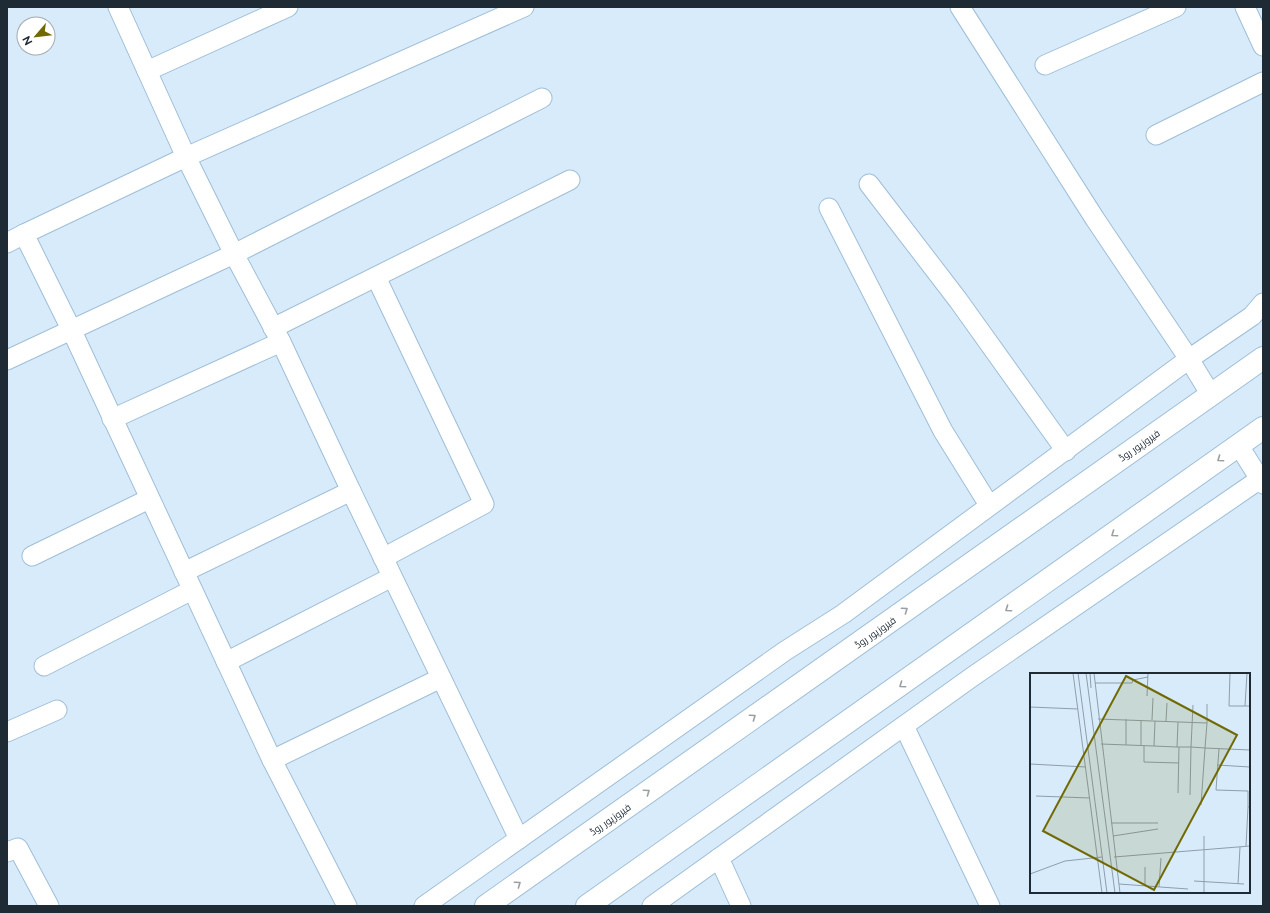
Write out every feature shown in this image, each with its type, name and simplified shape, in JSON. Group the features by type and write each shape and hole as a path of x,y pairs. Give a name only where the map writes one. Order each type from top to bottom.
{"highway":[{"name":"فیروزپور روڈ","path":"486,906 1263,358"},
{"path":"588,906 1263,428"}],"street":[{"path":"118,7 186,157 234,254 277,335 519,839"},
{"path":"147,71 252,15 288,7"},
{"path":"7,243 186,157 524,7"},
{"path":"960,7 1095,219 1190,359 1211,395"},
{"path":"1045,65 1176,7"},
{"path":"1245,7 1263,46"},
{"path":"1156,135 1263,82"},
{"path":"7,360 234,254 542,98"},
{"path":"112,419 277,335 376,277 570,180"},
{"path":"869,184 958,300 1066,451"},
{"path":"829,208 943,431 990,505"},
{"path":"24,234 71,329 272,760 347,906"},
{"path":"376,277 484,504 383,558"},
{"path":"424,906 785,651 843,614 1190,359 1252,316 1263,303"},
{"path":"652,906 904,726 1262,480 1239,446"},
{"path":"184,572 351,491"},
{"path":"32,556 149,499"},
{"path":"226,662 392,577"},
{"path":"44,666 192,590"},
{"path":"272,760 441,678"},
{"path":"7,732 57,710"},
{"path":"904,726 990,906"},
{"path":"7,852 18,848 50,906"},
{"path":"719,858 741,906"}]}
